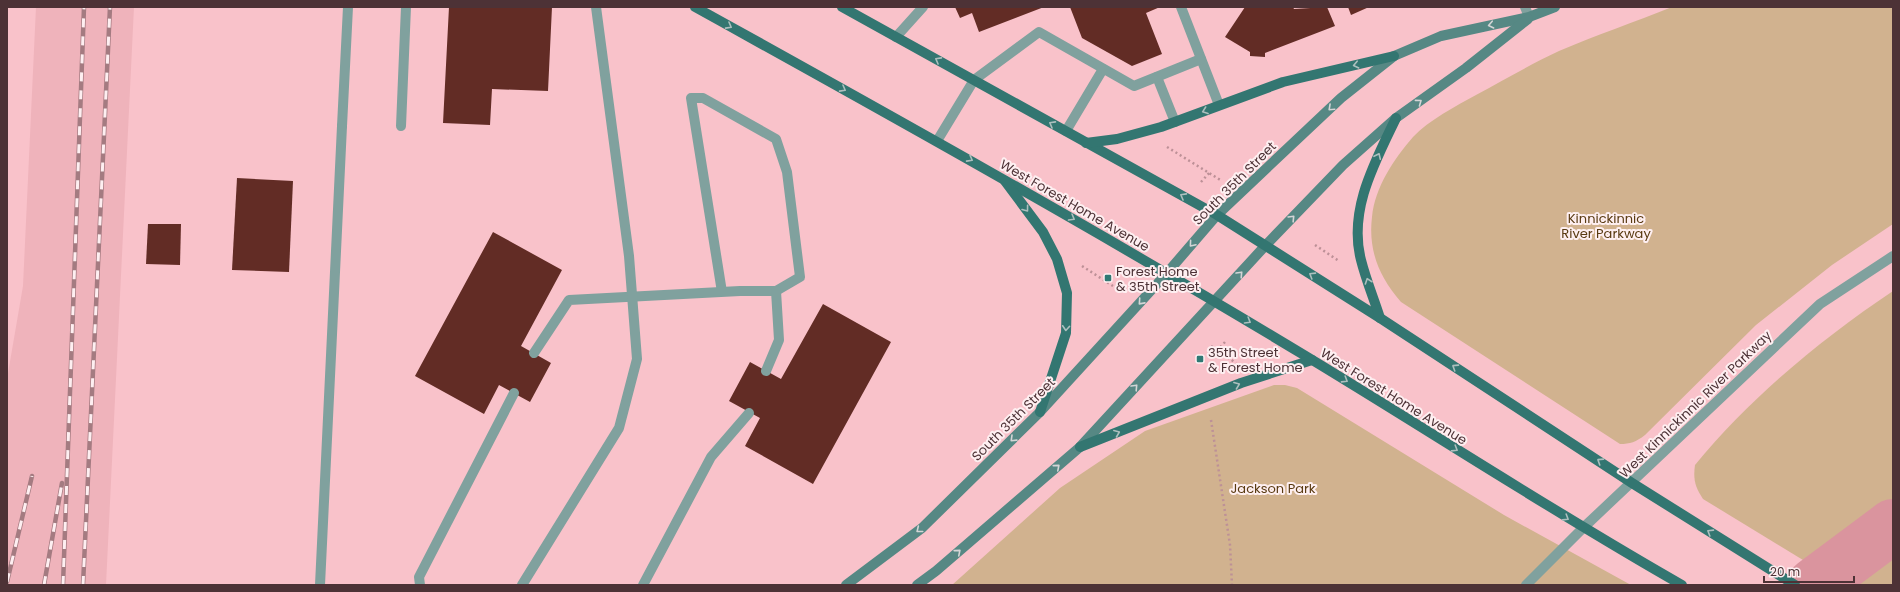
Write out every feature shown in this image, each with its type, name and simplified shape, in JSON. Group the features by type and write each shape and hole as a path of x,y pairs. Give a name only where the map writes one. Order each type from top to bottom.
{"main road":[{"name":"West Forest Home Avenue","path":"695,7 1002,177 1312,360 1583,528 1682,585"},
{"path":"842,7 1217,215 1380,318 1632,483 1795,585"},
{"name":"South 35th Street","path":"846,585 922,528 1040,412 1167,274 1217,215 1341,98 1394,56 1441,36 1529,17 1555,7"},
{"name":"South 35th Street","path":"917,585 936,572 1080,447 1265,246 1343,165 1396,118 1466,68 1529,17"},
{"path":"1086,142 1117,139 1175,122 1283,82 1394,56"},
{"path":"1380,318 1360,259 1357,229 1361,201 1370,174 1396,118"},
{"path":"1002,177 1043,232 1057,259 1067,293 1066,333 1040,412"},
{"path":"1080,447 1241,383 1312,360"}],"street":[{"path":"320,585 348,7"},
{"path":"401,126 406,7"},
{"path":"524,584 619,428 637,359 629,256 596,7"},
{"path":"896,37 924,7"},
{"path":"1181,7 1219,105"},
{"path":"1525,7 1529,17"},
{"path":"937,141 974,80 1039,32 1134,86 1201,59"},
{"path":"1066,131 1103,69"},
{"path":"1157,77 1175,122"},
{"path":"534,353 569,300 633,298 722,292 776,291 800,277 787,172 776,139 703,98 691,98 722,292"},
{"name":"West Kinnickinnic River Parkway","path":"1526,585 1583,528 1820,304 1893,256"},
{"path":"766,371 779,340 776,291"},
{"path":"420,585 419,578 514,394"},
{"path":"643,585 711,457 749,413"}],"path":[{"path":"1166,146 1223,181"},
{"path":"1201,182 1210,172"},
{"path":"1315,245 1342,262"},
{"path":"1080,265 1113,286"},
{"path":"1217,351 1225,342"},
{"path":"1211,346 1242,367"},
{"path":"1211,420 1230,545 1232,585"}],"shaded area":[{"path":"36,7 134,7 106,585 7,585 7,379 23,286"}],"green space":[{"name":"Kinnickinnic River Parkway","path":"1672,7 1893,7 1893,224 1832,265 1756,325 1645,435 1633,442 1620,444 1401,302 1393,293 1381,273 1377,262 1372,241 1372,217 1381,184 1392,164 1413,137 1435,119 1468,99 1559,51"},
{"path":"1893,291 1893,585 1844,585 1703,499 1695,483 1695,465 1739,416 1788,371 1839,329"},
{"name":"Jackson Park","path":"1274,385 1285,385 1297,388 1504,515 1631,585 952,585 1060,488 1145,431"}],"building":[{"path":"449,7 552,7 548,91 492,89 490,125 443,123"},
{"path":"955,7 1044,7 979,32 972,13 960,18"},
{"path":"1070,7 1160,7 1146,13 1162,54 1132,66 1082,38"},
{"path":"1245,7 1293,7 1294,9 1327,7 1335,26 1265,53 1265,57 1250,56 1250,52 1225,37"},
{"path":"1348,7 1369,7 1351,15"},
{"path":"237,178 293,181 289,272 232,270"},
{"path":"148,224 181,224 180,265 146,264"},
{"path":"493,232 562,270 521,346 551,363 530,402 499,385 484,414 415,376"},
{"path":"823,304 891,342 813,484 745,446 760,418 729,401 750,362 781,379"}],"waterway":[{"path":"1814,585 1893,526"}],"railway":[{"path":"63,585 84,7"},
{"path":"83,585 110,7"},
{"path":"7,582 32,476"},
{"path":"44,585 62,483"}],"place":[{"name":"Forest Home & 35th Street","path":"1108,278"},
{"name":"35th Street & Forest Home","path":"1200,359"}]}
